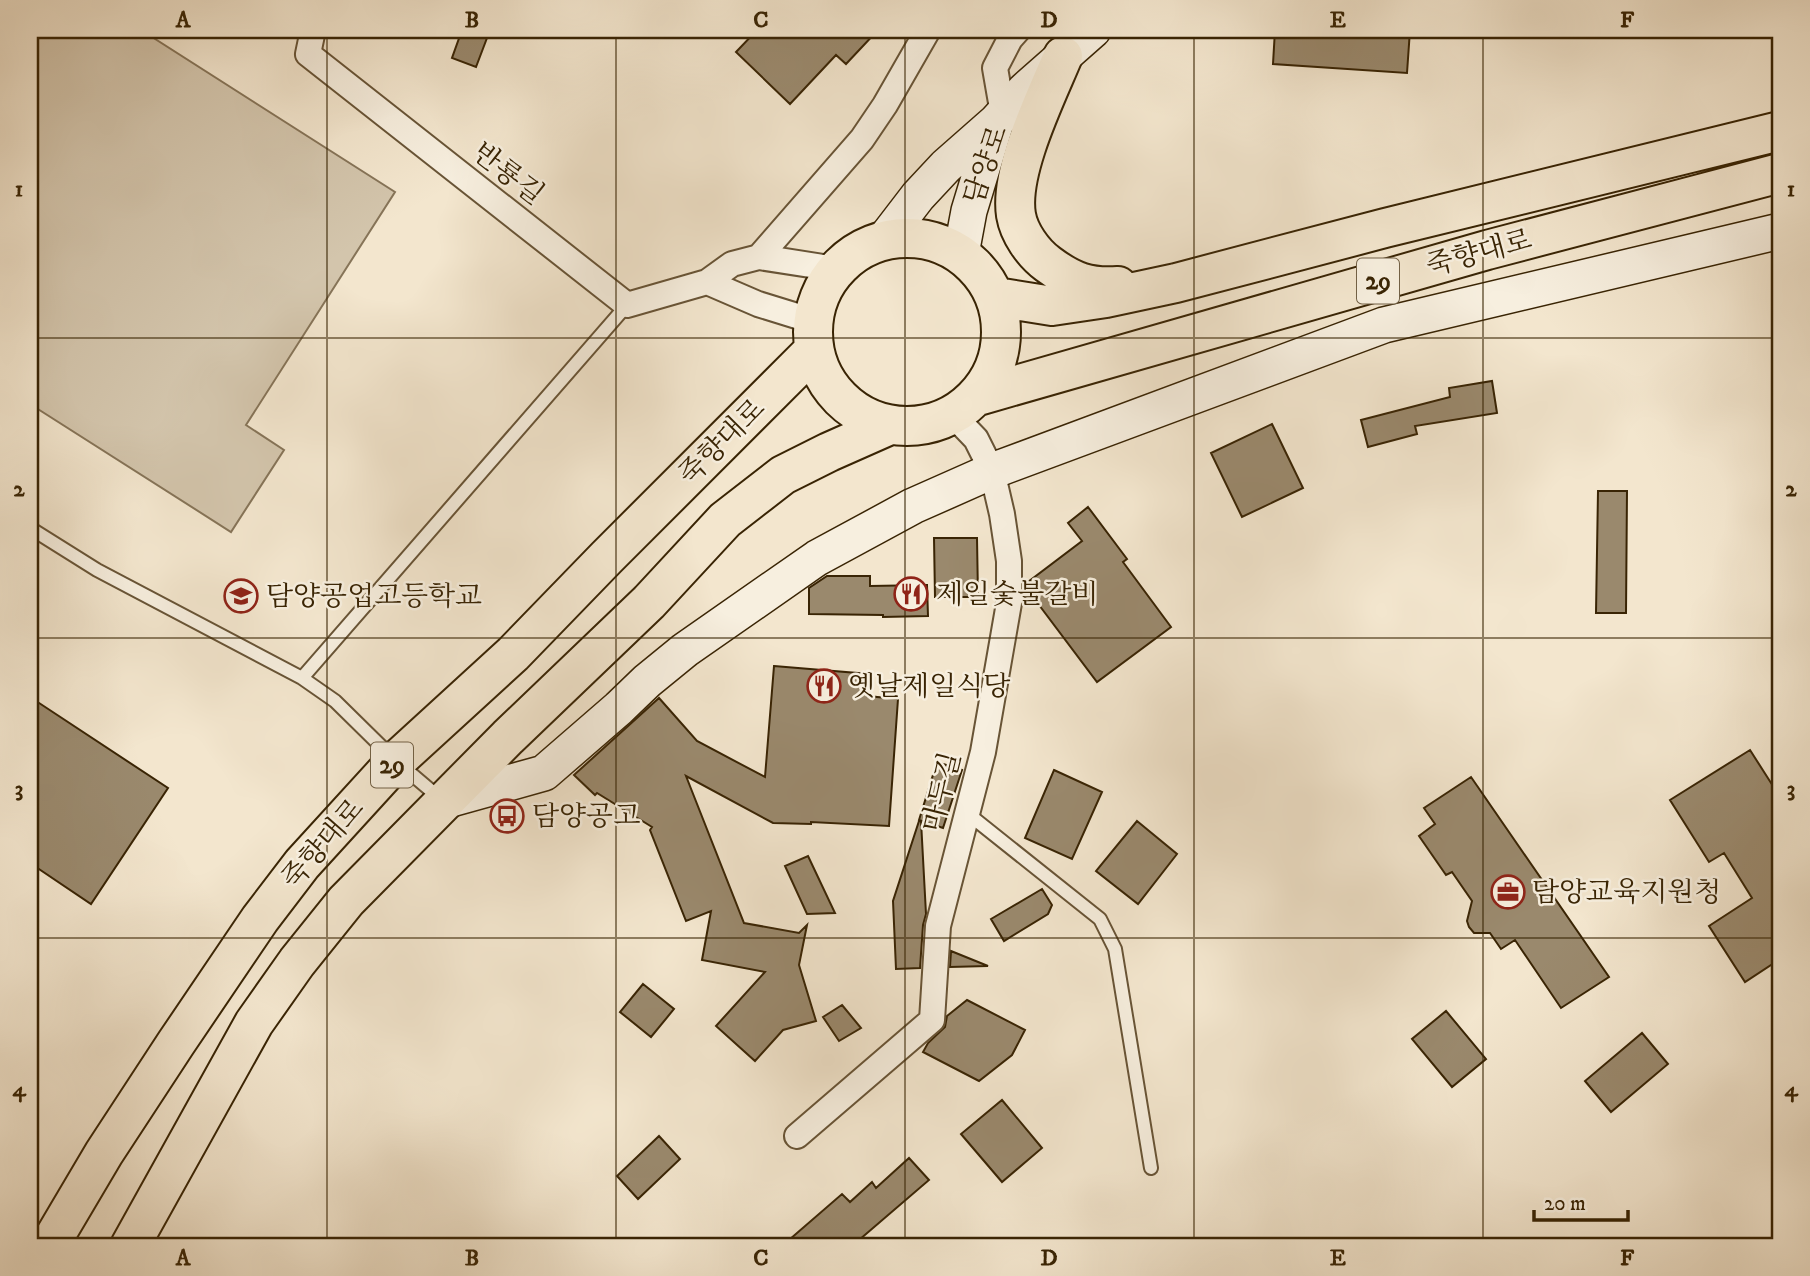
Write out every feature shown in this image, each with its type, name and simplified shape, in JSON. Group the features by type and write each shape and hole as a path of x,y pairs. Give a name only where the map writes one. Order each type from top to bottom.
{"main road":[{"path":"1063,55 1020,167 1015,195 1020,229 1043,261 1075,280 1098,287 1176,283"},
{"name":"죽향대로","path":"996,297 1052,306 1106,298 1176,283 1384,228 1780,131"},
{"name":"죽향대로","path":"965,405 1487,250 1780,173"},
{"path":"912,237 938,242 961,254 982,273 996,297 1002,332 996,366 965,405 922,426 890,425 864,416 841,399 824,377 813,336 820,293 836,269 858,250 885,239 912,237"},
{"name":"죽향대로","path":"49,1246 104,1153 260,919 302,864 396,761 513,653 617,547 813,336"},
{"name":"죽향대로","path":"130,1246 254,1023 297,962 346,901 508,737 649,602 725,520 783,475 890,425"}],"street":[{"name":"반룡길","path":"313,30 307,54 627,305"},
{"path":"759,257 862,139 928,30"},
{"path":"885,239 918,196 946,166 1000,118 995,68 1010,39 1018,30"},
{"name":"담양로","path":"961,254 969,211 1000,118 1025,90 1093,30"},
{"path":"444,802 544,773 685,650 817,558 912,506 992,471 1384,325 1780,231"},
{"path":"627,305 707,282 732,264 759,257 836,269"},
{"path":"707,282 758,304 813,336"},
{"name":"마두길","path":"797,1136 932,1020 938,926 983,752 1009,603 1009,561 1002,514 992,471 976,439 965,405"}],"lane":[{"path":"302,678 627,305"},
{"path":"30,528 97,570 302,678 335,701 396,761 444,802"},
{"path":"967,813 1100,919 1115,949 1151,1168"}],"shaded area":[{"path":"30,30 141,30 395,192 246,425 284,450 231,532 30,404"}],"building":[{"path":"462,30 490,30 476,67 452,58"},
{"path":"757,30 878,30 846,64 836,55 790,104 736,52"},
{"path":"1275,30 1410,30 1407,73 1273,64"},
{"path":"1492,381 1497,413 1415,426 1417,434 1368,447 1361,420 1450,397 1449,388"},
{"path":"1272,424 1303,488 1242,517 1211,453"},
{"path":"1598,491 1627,491 1626,613 1596,613"},
{"path":"1088,507 1127,559 1123,562 1171,627 1097,682 1024,585 1082,541 1068,523"},
{"path":"934,538 977,538 978,597 935,597"},
{"path":"827,576 870,576 870,586 927,585 928,616 809,614 809,588"},
{"path":"774,666 869,674 867,696 898,699 889,826 773,823 686,776 744,923 799,933 807,925 799,965 816,1021 783,1030 755,1061 716,1026 765,972 702,960 711,911 686,921 650,830 652,827 597,793 595,795 574,775 659,698 697,741 765,777"},
{"path":"30,697 168,788 91,904 30,863"},
{"path":"1750,750 1780,797 1780,959 1745,982 1709,926 1752,898 1724,853 1709,862 1670,800"},
{"path":"937,762 962,770 943,828 919,820"},
{"path":"1054,770 1102,792 1072,859 1025,838"},
{"name":"담양교육지원청","path":"1471,777 1609,977 1561,1008 1515,940 1501,949 1490,933 1474,933 1469,927 1467,921 1472,901 1452,872 1446,875 1419,836 1435,824 1424,808"},
{"path":"919,821 926,914 920,968 896,969 893,901"},
{"path":"1137,821 1177,854 1138,904 1096,871"},
{"path":"808,856 835,913 807,914 785,866"},
{"path":"1042,889 1052,905 1048,914 1004,941 991,919"},
{"path":"951,951 988,966 950,967"},
{"path":"643,984 674,1009 651,1037 620,1012"},
{"path":"967,1000 1025,1030 1012,1055 979,1081 923,1052 928,1043 945,1027 947,1016"},
{"path":"842,1005 861,1028 839,1041 823,1017"},
{"path":"1446,1011 1486,1059 1452,1087 1412,1039"},
{"path":"1642,1033 1668,1064 1611,1112 1585,1081"},
{"path":"1002,1100 1042,1148 1002,1182 961,1134"},
{"path":"659,1136 680,1159 638,1199 617,1176"},
{"path":"909,1158 929,1180 852,1246 782,1246 842,1194 850,1202 872,1182 876,1188"}],"place":[{"name":"제일숯불갈비","path":"911,594"},
{"name":"담양공업고등학교","path":"241,596"},
{"name":"옛날제일식당","path":"824,686"},
{"name":"담양공고","path":"507,816"},
{"name":"담양교육지원청","path":"1508,892"}]}
